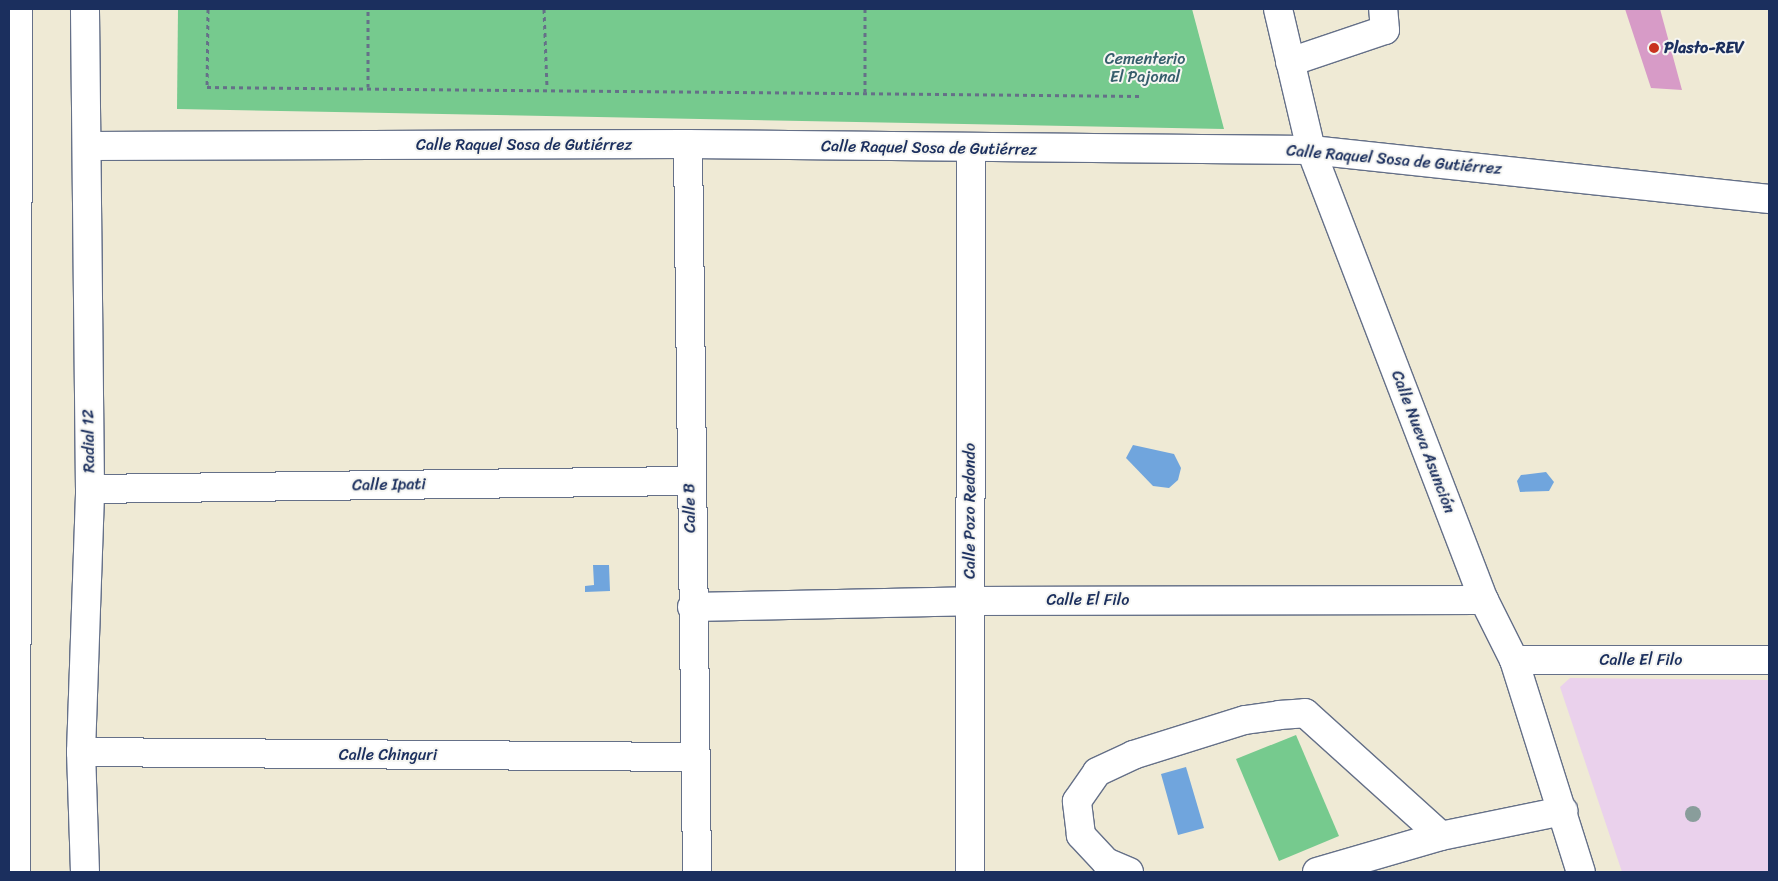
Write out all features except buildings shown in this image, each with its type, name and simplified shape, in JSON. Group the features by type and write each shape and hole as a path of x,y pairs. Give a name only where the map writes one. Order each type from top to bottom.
{"street":[{"path":"16,872 18,9"},
{"name":"Radial 12","path":"84,872 81,752 90,489 85,9"},
{"name":"Calle Nueva Asunción","path":"1278,9 1311,150 1484,600 1514,660 1581,872"},
{"path":"1290,62 1385,30 1383,9"},
{"name":"Calle Raquel Sosa de Gutiérrez","path":"87,146 688,144 971,150 1311,150 1769,199"},
{"name":"Calle B","path":"688,144 689,481 697,872"},
{"name":"Calle Pozo Redondo","path":"970,872 971,150"},
{"name":"Calle Ipati","path":"90,489 689,481"},
{"name":"Calle El Filo","path":"692,607 970,601 1484,600"},
{"name":"Calle El Filo","path":"1514,660 1769,660"},
{"path":"1129,872 1106,862 1080,835 1077,802 1097,772 1132,756 1245,720 1279,715 1305,713 1442,836"},
{"name":"Calle Chinguri","path":"81,752 695,757"},
{"path":"1317,872 1442,836 1563,811"}],"path":[{"path":"208,9 207,87 547,87 1140,96"},
{"path":"368,9 368,87"},
{"path":"544,9 547,87"},
{"path":"865,9 865,92"}],"shaded area":[{"path":"1570,678 1769,680 1769,872 1622,872 1560,687"}],"green space":[{"name":"Cementerio El Pajonal","path":"178,9 1192,9 1224,129 177,109"},
{"path":"1296,735 1339,836 1279,861 1236,759"}],"water":[{"path":"1133,445 1174,454 1181,468 1178,480 1169,488 1153,486 1126,458"},
{"path":"1546,472 1554,482 1549,491 1520,492 1517,481 1521,475"},
{"path":"593,565 609,565 610,591 585,592 585,586 594,585"},
{"path":"1186,767 1204,828 1178,835 1161,774"}],"place":[{"name":"Plasto-REV","path":"1654,48"}]}
